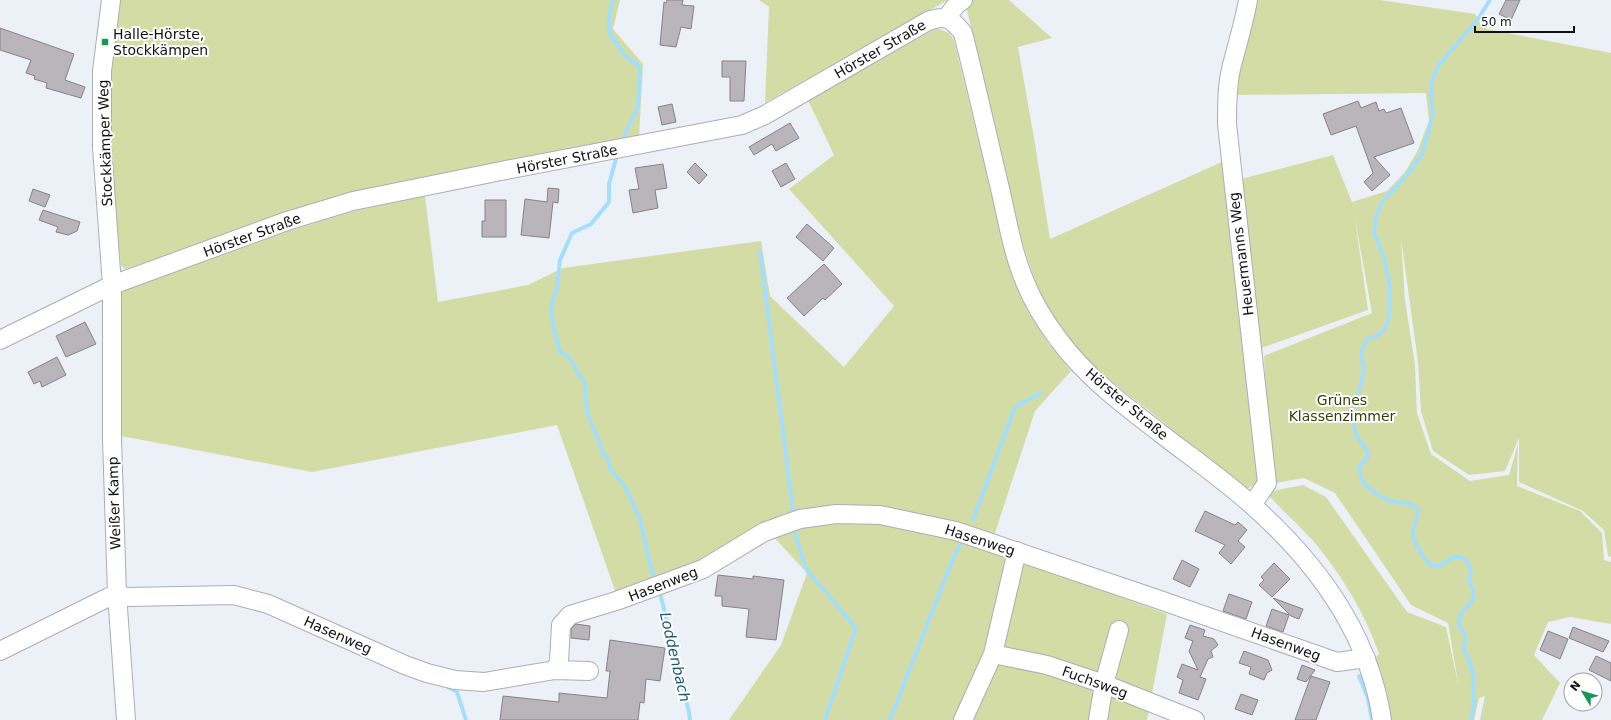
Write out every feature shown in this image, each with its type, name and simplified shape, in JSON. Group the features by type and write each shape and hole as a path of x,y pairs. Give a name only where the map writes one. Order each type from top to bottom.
{"street":[{"name":"Stockkämper Weg","path":"111,0 102,71 102,147 112,285"},
{"path":"947,18 957,4 963,0"},
{"name":"Heuermanns Weg","path":"1248,0 1244,23 1231,69 1227,96 1227,124 1267,483 1252,505"},
{"name":"Hörster Straße","path":"0,340 112,285 287,221 353,201 742,125 765,115 928,21 937,18 947,18 954,22 963,33 1013,243 1025,281 1037,305 1058,339 1078,363 1103,388 1252,505 1302,555 1329,590 1357,637 1379,696 1382,720"},
{"name":"Weißer Kamp","path":"112,285 112,439 117,594 126,720"},
{"name":"Hasenweg","path":"117,594 127,597 234,595 268,604 405,665 427,673 455,680 484,682 555,670 559,662 561,625 570,615 616,601 703,569 764,532 800,519 836,514 880,515 956,531 1337,662 1366,658"},
{"path":"963,720 993,654 1016,551"},
{"path":"0,650 117,594"},
{"path":"1098,720 1104,684 1119,630"},
{"name":"Fuchsweg","path":"993,654 1047,665 1104,684 1195,720"},
{"path":"555,670 589,671"}],"green space":[{"path":"119,0 620,0 613,29 643,64 639,138 344,196 125,269 121,265 108,147 108,70"},
{"path":"759,0 948,0 765,103 769,7"},
{"path":"951,0 1009,0 1052,38 1018,47 1050,239 1224,161 1259,482 1247,489 1104,375 1083,355 1057,324 1039,290 1022,241 967,10"},
{"name":"Grünes Klassenzimmer","path":"1253,0 1380,0 1475,14 1480,23 1487,29 1611,53 1611,557 1608,556 1604,530 1583,511 1519,482 1519,438 1505,471 1469,475 1433,451 1421,411 1418,362 1401,238 1405,300 1415,365 1417,413 1431,454 1470,481 1509,475 1518,444 1517,486 1580,511 1602,533 1604,560 1611,562 1611,624 1570,617 1548,622 1534,655 1560,683 1542,720 1480,720 1485,696 1479,698 1474,720 1390,720 1385,691 1374,659 1379,654 1360,610 1334,568 1315,543 1270,497 1272,491 1303,485 1326,497 1407,612 1446,627 1459,688 1448,623 1411,605 1335,493 1304,478 1270,484 1264,356 1372,313 1355,219 1368,310 1256,350 1238,183 1245,178 1333,155 1352,202 1387,191 1405,172 1417,152 1429,121 1426,93 1234,95"},
{"path":"937,28 949,33 954,40 1004,245 1016,283 1028,312 1049,344 1071,371 1035,411 994,536 843,508 702,565 617,596 557,425 312,472 121,436 120,292 286,232 354,211 425,196 438,302 528,285 563,268 761,241 770,296 844,367 894,306 789,189 834,155 808,100"},
{"path":"881,520 956,537 1167,614 1147,720 729,720 781,645 807,573 771,534 803,523"}],"building":[{"path":"667,0 683,0 682,5 694,6 691,29 681,27 676,47 660,45 664,2 666,3"},
{"path":"1506,0 1520,0 1511,20 1499,14"},
{"path":"0,28 74,54 65,80 85,87 81,98 46,88 47,83 34,79 35,76 26,73 31,60 0,50"},
{"path":"722,61 746,61 744,101 730,101 730,77 722,77"},
{"path":"1358,101 1361,108 1376,102 1379,111 1384,109 1386,113 1401,108 1414,143 1374,157 1390,175 1372,191 1364,182 1373,173 1356,126 1331,135 1323,114"},
{"path":"672,104 676,122 662,125 658,107"},
{"path":"790,123 799,138 776,151 772,144 754,155 749,147"},
{"path":"695,163 707,175 699,184 687,172"},
{"path":"786,163 795,179 781,187 772,171"},
{"path":"663,164 667,188 655,190 658,208 633,213 629,190 639,189 635,168"},
{"path":"548,188 559,189 558,203 553,202 549,238 521,235 525,199 547,202"},
{"path":"33,189 50,195 45,207 29,201"},
{"path":"485,200 506,200 506,237 482,237 482,221 485,221"},
{"path":"43,210 80,222 77,231 68,235 56,232 58,227 39,220"},
{"path":"807,224 834,248 823,261 796,237"},
{"path":"824,264 842,284 825,300 823,298 804,316 787,298"},
{"path":"85,322 96,344 66,357 56,336"},
{"path":"57,357 66,375 42,387 40,381 34,384 28,372"},
{"path":"1205,511 1235,525 1238,522 1247,530 1238,541 1245,547 1231,564 1219,553 1225,545 1195,531"},
{"path":"1182,560 1199,569 1190,587 1173,579"},
{"path":"1274,563 1290,579 1272,597 1259,585 1264,580 1261,577"},
{"path":"718,575 753,579 753,576 784,580 776,640 746,637 749,609 722,606 722,596 715,596"},
{"path":"1229,594 1252,602 1246,619 1223,611"},
{"path":"1273,598 1303,609 1299,619 1291,616"},
{"path":"1272,609 1289,615 1283,632 1266,626"},
{"path":"576,624 590,626 589,640 571,638 571,629"},
{"path":"1190,625 1205,630 1203,636 1214,639 1218,645 1211,651 1213,657 1208,659 1200,677 1206,679 1198,700 1179,693 1183,680 1177,677 1182,664 1198,670 1189,651 1193,641 1185,638"},
{"path":"1573,627 1609,641 1603,652 1569,638"},
{"path":"1548,631 1568,639 1560,659 1540,650"},
{"path":"610,640 665,648 660,681 646,679 644,703 640,702 638,720 500,720 503,696 559,702 559,693 607,698 610,671 606,671"},
{"path":"1244,651 1268,660 1272,670 1267,673 1264,680 1249,674 1251,667 1239,663"},
{"path":"1596,656 1611,663 1611,681 1603,677 1603,672 1593,672 1589,670"},
{"path":"1302,665 1315,670 1306,682 1297,679"},
{"path":"1311,676 1330,682 1316,720 1295,720"},
{"path":"1241,694 1258,700 1252,715 1235,709"}],"waterway":[{"name":"Loddenbach","path":"613,0 609,16 609,33 625,56 637,64 640,68 638,107 623,138"},
{"path":"1471,720 1474,703 1473,673 1464,650 1465,634 1459,626 1461,614 1472,601 1474,592 1470,582 1471,569 1463,558 1458,557 1437,566 1433,566 1426,561 1413,536 1413,529 1418,515 1418,509 1409,504 1384,498 1371,490 1362,480 1360,475 1360,465 1368,457 1368,452 1356,435 1353,422 1354,408 1364,367 1361,355 1364,345 1369,338 1377,336 1384,330 1388,321 1390,309 1390,287 1384,257 1374,233 1376,216 1383,201 1408,174 1422,154 1433,114 1431,92 1432,81 1438,66 1478,19 1490,0"},
{"name":"Loddenbach","path":"617,155 609,184 609,202 591,224 572,233 560,260 557,288 551,307 554,330 560,352 568,356 585,384 587,413 603,455 608,458 610,469 624,485 640,519 655,582"},
{"path":"760,251 793,510"},
{"path":"973,520 1015,407 1041,393"},
{"path":"795,533 806,569 856,628 825,720"},
{"path":"890,720 954,556 963,539"},
{"name":"Loddenbach","path":"660,593 690,720"},
{"path":"1359,676 1368,698 1372,720"},
{"path":"448,687 457,692 466,720"}],"place":[{"name":"Halle-Hörste, Stockkämpen","path":"105,42"}]}
